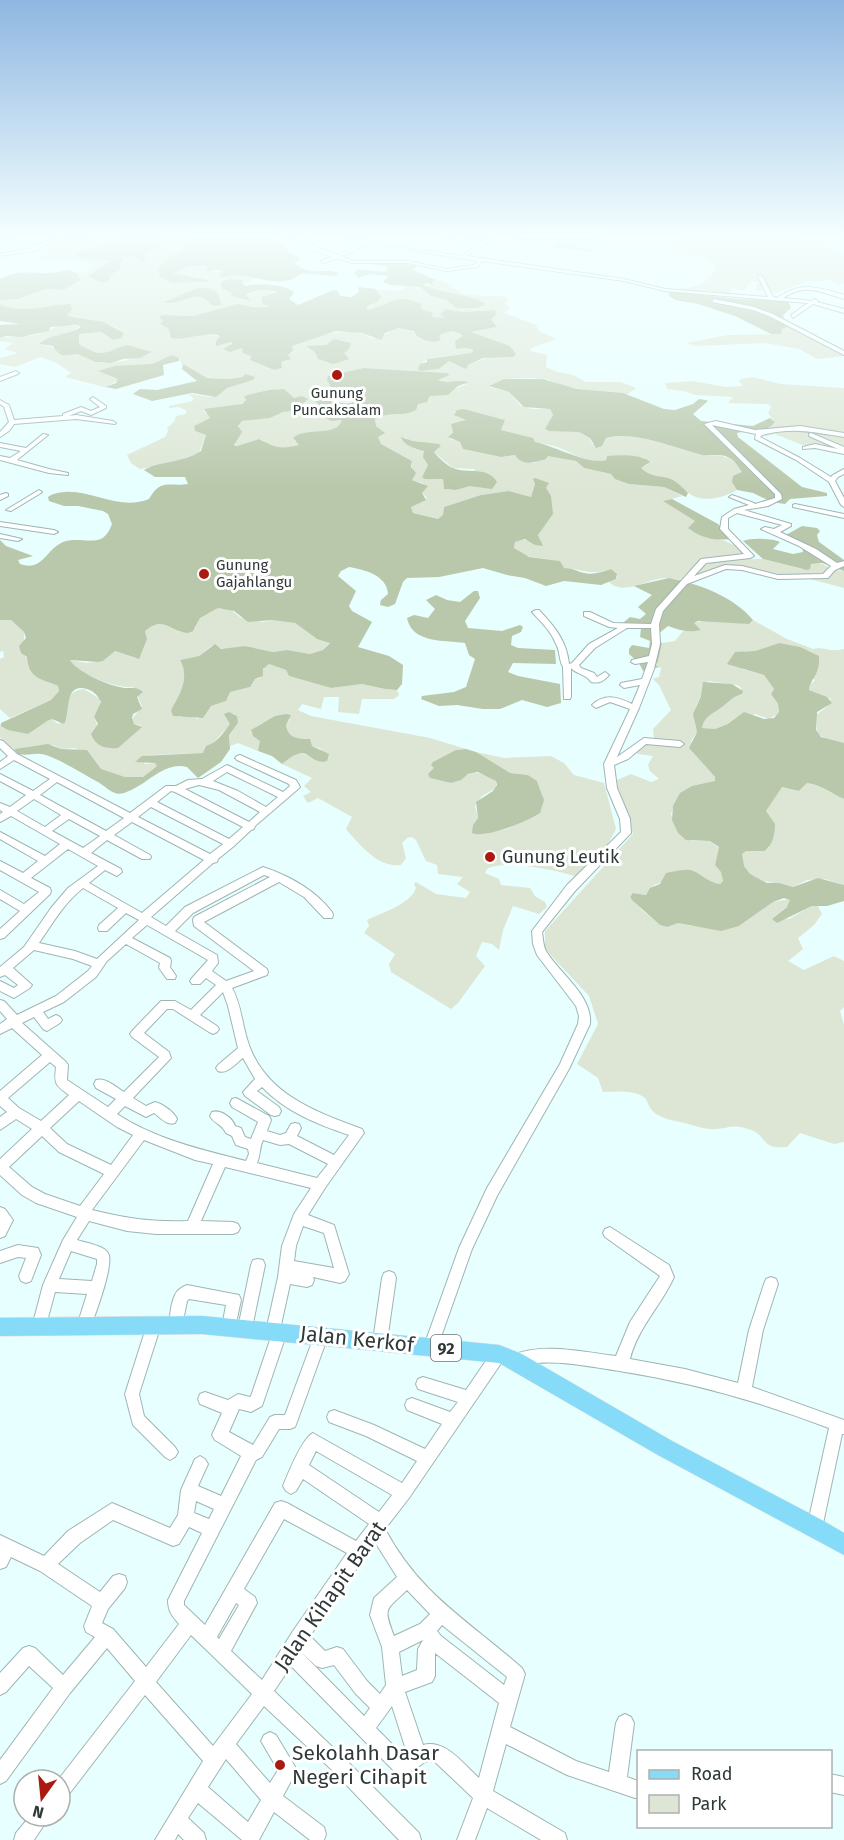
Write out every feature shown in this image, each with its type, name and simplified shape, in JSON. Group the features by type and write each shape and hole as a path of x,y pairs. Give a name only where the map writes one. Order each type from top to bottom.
{"main road":[{"name":"Jalan Kerkof","path":"0,1327 237,1328 431,1346 507,1358 665,1448 815,1527 844,1545"}],"street":[{"path":"778,320 844,353"},
{"path":"0,379 16,373"},
{"path":"59,418 80,409 91,413 104,407 93,399"},
{"path":"0,402 7,406 12,422"},
{"path":"78,426 86,418"},
{"path":"0,435 12,422 86,418 113,423"},
{"path":"431,1346 466,1248 492,1192 565,1066 583,1029 585,1016 581,1004 541,952 537,944 537,931 572,888 626,833 625,819 612,788 609,764 636,708 653,658 657,644 656,626 659,611 704,561 750,556 724,529 725,517 735,510 776,501 778,494 707,424 716,423 755,432 794,428 844,435"},
{"path":"794,428 844,451"},
{"path":"770,430 759,434 757,438 798,459 832,481 844,505"},
{"path":"828,433 844,440"},
{"path":"0,466 27,450 45,435"},
{"path":"0,445 27,450"},
{"path":"805,448 815,446 844,451"},
{"path":"0,458 42,471 66,474"},
{"path":"832,481 835,476 844,471"},
{"path":"0,507 10,510 39,492"},
{"path":"732,497 755,506"},
{"path":"795,506 844,516"},
{"path":"735,510 789,525 776,531"},
{"path":"0,524 54,532"},
{"path":"765,529 776,531 800,546 840,565"},
{"path":"0,536 18,539"},
{"path":"684,582 729,567 788,578 822,576 840,565"},
{"path":"536,612 558,635 563,646 565,665 591,675 594,680 599,680 605,675"},
{"path":"587,614 609,624 624,627 656,626"},
{"path":"567,697 571,666 592,646 624,627"},
{"path":"635,662 653,658"},
{"path":"624,685 645,681"},
{"path":"596,705 603,698 609,698 636,708"},
{"path":"609,764 625,757 645,741 680,744"},
{"path":"0,743 14,756 213,860"},
{"path":"0,766 14,756"},
{"path":"0,1029 60,999 92,974 99,964 146,918 251,827 295,784 240,758"},
{"path":"177,789 186,783 207,781 226,768 284,796"},
{"path":"0,777 146,857"},
{"path":"0,819 57,778"},
{"path":"207,781 267,812"},
{"path":"84,853 167,788 177,789 251,827"},
{"path":"150,802 231,844"},
{"path":"0,806 117,872"},
{"path":"46,831 69,814"},
{"path":"0,835 46,861"},
{"path":"24,878 68,844"},
{"path":"0,865 46,891 25,909 27,911 9,920 0,935"},
{"path":"0,985 14,994 26,985 3,971 32,945 55,911 82,883 105,865"},
{"path":"168,931 189,910 261,871 279,877 317,903 328,915"},
{"path":"193,1015 218,990 263,971 197,921 279,877"},
{"path":"82,883 213,958 213,963 200,976 225,987 235,1010 245,1049 261,1080 293,1108 358,1133 320,1184 299,1218 289,1246 277,1331 257,1401 251,1405 238,1401 231,1409 220,1435 251,1453 257,1452 275,1422 290,1422 321,1336"},
{"path":"0,894 25,909"},
{"path":"103,928 126,907"},
{"path":"124,939 166,961 164,968 171,976"},
{"path":"32,945 75,955 99,964"},
{"path":"109,1114 165,1057 136,1034 167,1003 193,1015 213,1029"},
{"path":"0,1004 62,1065 60,1081 141,1134 185,1151 320,1184"},
{"path":"36,1011 47,1026 56,1020"},
{"path":"222,1068 245,1049"},
{"path":"50,1055 0,1098 15,1112 42,1128 63,1148 113,1172"},
{"path":"261,1080 249,1092 275,1112"},
{"path":"100,1084 147,1113 154,1107 171,1119"},
{"path":"78,1094 0,1167 27,1191 41,1199 85,1213 135,1226 233,1228"},
{"path":"236,1103 265,1120 256,1140 255,1154 250,1166"},
{"path":"0,1125 15,1112"},
{"path":"216,1116 229,1124 230,1129 237,1132 240,1141 280,1140 292,1133 336,1162"},
{"path":"39,1327 50,1285 68,1244 85,1213 141,1134"},
{"path":"192,1227 221,1161"},
{"path":"0,1213 6,1220 0,1232"},
{"path":"286,1271 340,1276 342,1274 330,1229 299,1218"},
{"path":"610,1233 664,1270 667,1275 651,1303 636,1322 626,1344 622,1364"},
{"path":"68,1244 103,1256 104,1264 84,1326"},
{"path":"0,1257 18,1251 34,1253 26,1276"},
{"path":"237,1328 258,1265"},
{"path":"286,1271 307,1280"},
{"path":"380,1341 389,1278"},
{"path":"744,1392 756,1330 771,1284"},
{"path":"50,1285 96,1288"},
{"path":"176,1326 181,1297 188,1292 234,1300 237,1328"},
{"path":"153,1328 132,1394 138,1420 170,1452"},
{"path":"507,1358 538,1354 667,1372 744,1392 841,1426 815,1527"},
{"name":"Jalan Kihapit Barat","path":"164,1840 214,1760 263,1693 359,1551 404,1493 469,1398 507,1358"},
{"path":"423,1384 469,1398"},
{"path":"205,1399 231,1409"},
{"path":"412,1406 454,1420"},
{"path":"334,1417 369,1430 427,1458"},
{"path":"291,1486 311,1442 315,1442 404,1493"},
{"path":"251,1453 176,1600 176,1608 340,1766 412,1840"},
{"path":"46,1566 74,1537 112,1511 173,1538 186,1517 189,1490 200,1464"},
{"path":"298,1467 378,1525 386,1548 408,1578 441,1614 516,1674 483,1795 466,1840"},
{"path":"189,1490 225,1506"},
{"path":"206,1639 281,1509 359,1551"},
{"path":"186,1517 212,1529"},
{"path":"3,1550 46,1566 102,1603"},
{"path":"408,1578 380,1604 378,1609 382,1628 390,1647 395,1687 417,1756"},
{"path":"119,1582 102,1603 92,1626 107,1635 214,1760"},
{"path":"221,1652 249,1603 233,1590"},
{"path":"365,1729 395,1687 424,1678 427,1674 426,1649 441,1614"},
{"path":"72,1776 190,1623"},
{"path":"0,1775 64,1687 107,1635"},
{"path":"390,1647 430,1636"},
{"path":"430,1636 510,1700"},
{"path":"294,1644 322,1660 337,1654 361,1686 380,1706"},
{"path":"294,1644 365,1729 399,1764 406,1766 417,1756 435,1752 440,1754 483,1795 558,1840"},
{"path":"0,1686 29,1654 64,1687"},
{"path":"617,1782 625,1723"},
{"path":"501,1732 573,1769 635,1789"},
{"path":"196,1789 247,1833 254,1832 288,1770 270,1742"},
{"path":"225,1745 273,1800 317,1834"},
{"path":"177,1819 198,1840"}],"green space":[{"path":"91,320 171,320 194,334 221,336 222,344 228,342 233,344 223,349 233,351 242,348 251,357 250,360 273,370 281,368 281,362 287,361 291,346 336,332 355,332 376,338 395,329 403,328 436,341 441,339 438,336 444,332 457,332 464,337 456,349 474,350 472,353 430,358 422,363 421,371 439,369 449,361 466,366 512,347 471,332 496,327 492,320 522,320 536,325 539,331 557,339 531,348 531,351 547,355 546,367 573,375 586,382 621,382 636,388 628,394 585,390 563,386 547,379 529,378 504,379 489,387 509,392 520,405 532,409 550,409 553,415 546,430 579,432 590,438 592,444 602,446 606,438 629,436 702,455 728,458 742,472 736,486 737,490 712,499 699,498 670,479 644,471 641,468 648,464 645,458 616,455 607,456 606,460 593,461 554,446 534,442 532,438 501,430 505,420 464,409 454,413 466,420 463,423 451,424 453,431 449,435 450,439 460,442 463,449 501,457 515,455 534,463 548,456 555,456 576,461 584,468 611,474 629,484 664,487 682,496 664,501 695,521 690,530 725,541 744,553 702,560 680,580 659,579 622,588 609,582 618,576 611,569 591,572 564,568 560,561 525,556 514,548 515,542 540,539 538,535 550,513 551,500 548,494 535,484 531,497 509,491 481,495 444,507 443,515 438,519 413,513 411,507 427,498 422,493 425,489 423,483 412,480 412,461 381,444 378,437 384,433 376,426 375,419 428,400 430,396 467,384 438,380 450,375 447,373 363,368 327,380 332,389 355,388 363,393 362,396 344,402 316,402 319,405 310,407 312,412 334,420 342,420 342,423 332,430 293,440 300,444 288,448 279,448 259,439 237,446 234,443 239,436 239,424 242,421 270,418 283,412 294,411 307,399 294,398 280,389 244,396 246,400 237,405 203,411 210,418 194,426 195,431 206,435 199,453 174,463 140,469 131,463 127,455 165,437 167,428 174,422 176,416 186,414 186,410 178,407 169,408 169,406 192,401 194,399 189,394 212,397 237,385 243,377 229,379 201,377 181,363 179,358 163,359 152,364 107,369 119,380 105,387 65,377 71,373 55,362 40,357 15,367 0,364 0,358 18,353 4,349 13,343 0,341 0,338 36,335 59,326 81,326 66,334 42,340 39,344 79,354 101,363 124,361 151,353 124,345 119,349 100,354 83,348 79,343 79,334 101,332 110,339 119,329 104,322","holes":["405,437 409,440 441,446 434,452 453,468 475,469 470,486 456,490 444,489 443,479 422,477 428,465 424,451 413,448 403,441"]},
{"path":"91,320 104,322 124,333 122,338 113,340 101,332 79,334 79,343 83,347 103,353 127,345 152,352 140,358 123,359 111,363 95,362 78,354 62,355 53,346 39,344 81,327 78,325 50,327 49,331 21,337 0,338 0,325 20,324 0,321"},
{"path":"492,320 497,327 471,332 510,346 516,354 513,357 483,358 468,365 466,369 449,361 439,369 421,371 418,369 420,364 427,362 427,359 471,353 474,350 456,349 455,341 463,336 454,332 442,334 439,336 441,340 434,342 417,336 414,331 399,328 385,333 381,340 362,333 336,331 292,346 293,350 288,355 291,359 281,362 282,368 274,370 250,360 251,356 243,353 242,348 230,352 223,349 232,344 231,342 216,346 216,341 220,337 218,335 171,338 169,329 160,324 163,321"},
{"path":"743,320 782,320 780,321 788,327 782,329 781,334 771,334"},
{"path":"788,327 844,356 817,359 799,349 765,343 697,346 686,343 728,335 781,334 782,329"},
{"path":"334,339 351,343 349,349 344,353 349,359 333,364 318,359 315,352 306,346 326,345"},
{"path":"172,355 179,358 179,361 163,365 164,375 116,389 105,387 116,383 118,379 98,371 115,366 152,364"},
{"path":"183,364 207,378 229,379 243,377 245,374 255,377 253,380 227,388 216,397 192,393 152,401 133,394 140,389 157,390 197,381 182,369"},
{"path":"364,368 447,373 450,375 438,380 469,382 458,386 448,395 430,396 427,402 418,404 416,410 406,414 386,415 375,419 376,426 385,433 378,437 381,444 412,461 411,467 416,473 412,480 428,486 422,493 426,500 411,507 413,513 438,519 443,515 444,507 481,495 509,491 531,497 535,478 549,483 546,488 551,496 553,514 538,535 543,546 535,545 525,539 515,542 514,548 529,557 560,561 564,568 584,573 611,569 617,574 616,579 601,585 564,581 546,586 525,578 483,568 439,577 407,578 403,582 395,604 388,607 380,605 381,600 388,594 384,582 374,574 349,567 341,571 338,576 356,591 349,606 352,611 372,622 358,647 389,656 403,665 402,684 397,690 362,684 331,688 289,676 286,670 269,664 263,669 263,676 255,679 250,687 230,692 226,701 211,706 203,718 173,716 171,710 184,680 180,660 199,656 215,644 221,649 245,646 273,652 287,650 310,654 323,650 330,643 317,639 295,623 272,620 248,622 234,611 218,608 200,618 193,631 188,633 163,625 152,626 145,631 147,639 139,659 115,651 103,661 98,662 70,660 85,673 100,680 114,686 143,692 137,697 142,709 133,714 132,718 134,724 142,727 118,748 102,746 93,738 91,734 98,724 94,717 101,702 96,694 87,689 79,688 71,694 64,724 52,719 28,734 8,730 1,726 1,723 51,700 59,691 58,686 36,677 30,670 27,657 21,653 19,646 26,638 24,632 11,620 0,620 0,540 6,546 33,556 18,560 20,564 34,565 63,542 101,539 107,534 112,524 108,514 103,511 64,506 49,501 48,497 51,495 75,492 124,502 136,502 149,499 153,492 161,486 188,484 185,477 155,477 144,470 186,458 201,451 206,435 195,431 194,426 210,418 204,409 242,404 246,400 244,396 284,389 294,398 302,396 308,399 294,411 283,412 270,418 242,421 238,426 242,432 234,445 259,439 277,447 299,445 293,438 305,433 334,429 342,420 331,421 308,409 319,405 313,399 321,395 337,402 354,402 363,393 355,388 332,389 327,380 328,376"},
{"path":"753,377 780,384 844,388 844,452 812,445 805,446 775,434 760,437 753,433 769,428 775,422 768,413 771,407 769,404 728,403 733,397 696,395 667,389 665,383 692,381 726,387 743,386 739,381 741,379"},
{"path":"504,379 543,379 577,389 623,393 664,409 675,410 693,404 699,399 706,400 708,401 693,414 701,421 753,426 770,418 775,422 767,429 737,433 738,437 802,487 827,493 827,496 790,499 785,504 772,502 753,493 737,490 732,482 733,476 742,472 733,461 725,456 702,455 629,436 606,438 602,446 596,448 590,438 579,432 549,431 545,429 553,415 550,409 524,407 509,392 489,386"},
{"path":"464,409 505,420 501,430 533,438 535,442 581,458 599,461 606,460 607,456 630,456 646,459 650,462 641,468 651,474 671,479 688,493 686,497 664,487 629,484 615,479 611,474 584,468 576,461 548,456 546,459 525,462 515,455 501,457 463,449 460,442 448,437 453,432 451,424 466,420 454,415 457,410"},
{"path":"401,437 439,444 441,446 434,452 448,465 459,470 483,472 497,482 492,489 470,486 456,490 444,489 443,479 422,477 428,465 423,457 424,451 413,448"},
{"path":"672,499 718,524 730,539 708,538 688,528 695,521 663,501"},
{"path":"802,526 817,528 820,531 817,535 819,542 844,560 844,571 822,563 811,564 810,569 807,570 763,559 743,541 772,540 780,542 773,549 793,554 803,552 802,546 786,535"},
{"path":"763,559 802,569 809,565 820,564 844,571 844,588 799,576 737,565 693,575 707,564 716,561"},
{"path":"669,578 715,592 736,604 753,620 749,624 698,621 694,623 701,630 692,631 668,626 653,638 662,643 658,662 655,665 659,667 643,671 639,663 629,654 629,649 632,645 649,648 650,641 640,637 641,629 625,630 618,627 630,617 640,619 646,614 638,607 652,595 634,586"},
{"path":"474,591 478,591 480,598 465,621 468,628 502,631 520,625 523,627 521,632 512,636 511,645 518,648 555,650 556,664 513,663 508,672 560,684 561,703 547,707 522,700 500,709 483,709 457,705 439,706 421,699 422,696 454,692 466,687 475,659 469,655 465,643 423,637 410,626 407,618 414,615 428,618 435,609 426,600 436,595 460,602"},
{"path":"218,608 231,610 241,618 263,622 272,620 295,623 314,637 330,642 323,650 310,654 287,650 273,652 245,646 225,649 211,646 199,656 180,660 184,680 171,710 178,717 189,716 198,719 211,706 226,701 229,692 250,687 255,679 260,678 265,666 269,664 286,670 289,676 331,688 362,684 397,690 399,695 394,699 362,699 359,714 338,712 339,697 324,697 321,709 302,704 298,710 311,716 430,738 466,749 454,751 444,758 430,778 451,783 468,775 479,773 496,781 496,788 482,796 475,806 478,818 473,825 483,834 507,829 525,820 543,797 537,781 528,775 510,773 500,769 476,752 504,758 551,756 564,763 574,775 604,783 616,829 609,842 577,877 557,871 517,865 495,866 487,869 485,873 499,879 501,885 530,888 535,896 545,902 547,907 539,914 513,906 503,930 499,950 492,944 482,942 476,956 485,966 451,1009 391,972 389,964 395,954 364,933 369,926 367,920 408,899 416,888 414,884 416,882 436,894 466,898 470,892 457,884 463,877 438,874 437,865 426,861 416,840 412,837 402,843 406,858 401,865 385,863 370,854 346,829 352,817 318,798 308,803 303,796 311,792 304,786 312,778 282,764 295,753 309,755 322,749 312,746 304,739 294,738 288,732 286,725 290,719 268,721 254,729 251,733 261,740 258,751 238,743 230,746 229,735 238,723 234,713 228,720 231,723 228,727 203,753 149,755 144,764 156,763 157,766 143,777 125,777 101,770 90,756 75,748 61,749 53,745 42,745 14,749 4,743 0,737 0,723 1,726 28,734 42,723 52,719 58,724 67,717 71,695 84,689 100,699 101,705 94,717 98,728 142,726 134,724 132,719 142,706 133,687 118,686 98,680 70,660 87,663 103,661 115,651 135,658 146,636 145,630 149,627 162,625 180,632 195,628 200,618"},
{"path":"0,620 11,620 24,632 24,655 49,682 58,686 59,691 51,700 10,718 0,709 0,659 4,657 3,651 0,652"},
{"path":"709,620 749,624 753,620 787,639 813,649 844,649 844,743 817,734 816,715 828,706 831,699 809,690 815,680 779,643 755,651 744,651 742,669 764,675 774,689 771,694 778,704 779,713 769,719 755,714 715,729 702,728 709,716 742,694 741,688 737,685 708,681 696,705 694,717 697,732 691,741 696,756 715,777 715,782 701,785 682,795 671,814 678,833 692,841 710,841 719,848 715,865 722,872 723,881 720,884 707,881 694,871 654,885 646,895 634,893 630,897 660,925 667,927 678,923 692,926 739,926 773,902 790,899 790,904 772,919 789,919 812,906 818,906 822,914 814,925 798,938 803,949 788,961 804,970 834,956 844,961 844,1007 840,1011 844,1025 844,1142 834,1144 800,1133 787,1147 772,1146 759,1134 748,1129 734,1127 712,1129 666,1119 657,1115 646,1099 636,1093 603,1092 598,1078 577,1064 598,1024 589,996 545,949 545,931 633,834 616,785 617,780 631,774 651,782 659,779 650,771 648,765 653,756 638,754 635,751 654,739 653,729 671,710 659,685 653,679 659,677 661,668 654,665 658,662 662,643 675,641 683,631 700,629 693,623"},
{"path":"779,643 800,647 819,656 817,672 809,690 827,697 832,703 817,712 816,730 821,737 844,743 844,799 822,787 807,783 799,791 782,787 766,811 775,824 772,842 765,851 746,851 742,854 744,866 750,874 767,883 779,883 793,887 818,878 844,885 844,901 827,906 812,906 777,923 772,919 787,907 790,900 784,898 773,902 739,926 721,931 678,923 667,927 660,925 633,901 630,897 633,893 646,895 650,888 660,884 666,873 681,870 694,871 715,883 720,884 723,881 721,872 715,865 719,847 710,841 686,840 678,833 672,820 673,806 680,793 692,786 715,781 715,777 689,748 697,732 693,714 701,696 703,682 732,684 743,691 742,694 709,716 702,728 715,729 728,724 744,712 764,719 774,718 779,712 778,704 771,694 774,689 764,675 727,664 735,652 755,651"},
{"path":"229,712 237,716 238,723 229,735 230,749 221,762 198,778 187,767 170,768 132,790 120,794 53,758 41,754 18,754 14,749 48,744 61,749 87,750 101,769 125,777 143,777 157,766 155,763 135,762 142,756 203,753 206,746 217,740 230,724 224,714"},
{"path":"291,715 286,725 289,733 298,738 310,739 312,746 329,754 327,761 321,762 304,753 291,757 282,764 272,756 258,751 260,741 253,736 251,730 275,716"},
{"path":"466,749 476,752 510,773 528,775 537,781 544,800 540,813 487,834 472,833 473,825 478,818 476,802 493,791 497,785 496,781 478,772 468,774 461,780 451,783 430,778 428,774 434,768 431,765 433,762 456,750"},
{"path":"807,783 825,787 844,799 844,885 825,879 807,880 793,887 768,882 752,876 743,864 742,854 746,851 765,851 769,848 766,811 781,787 799,791"}],"place":[{"name":"Gunung Puncaksalam","path":"337,375"},
{"name":"Gunung Gajahlangu","path":"204,574"},
{"name":"Gunung Leutik","path":"490,857"},
{"name":"Sekolahh Dasar Negeri Cihapit","path":"280,1765"}]}
